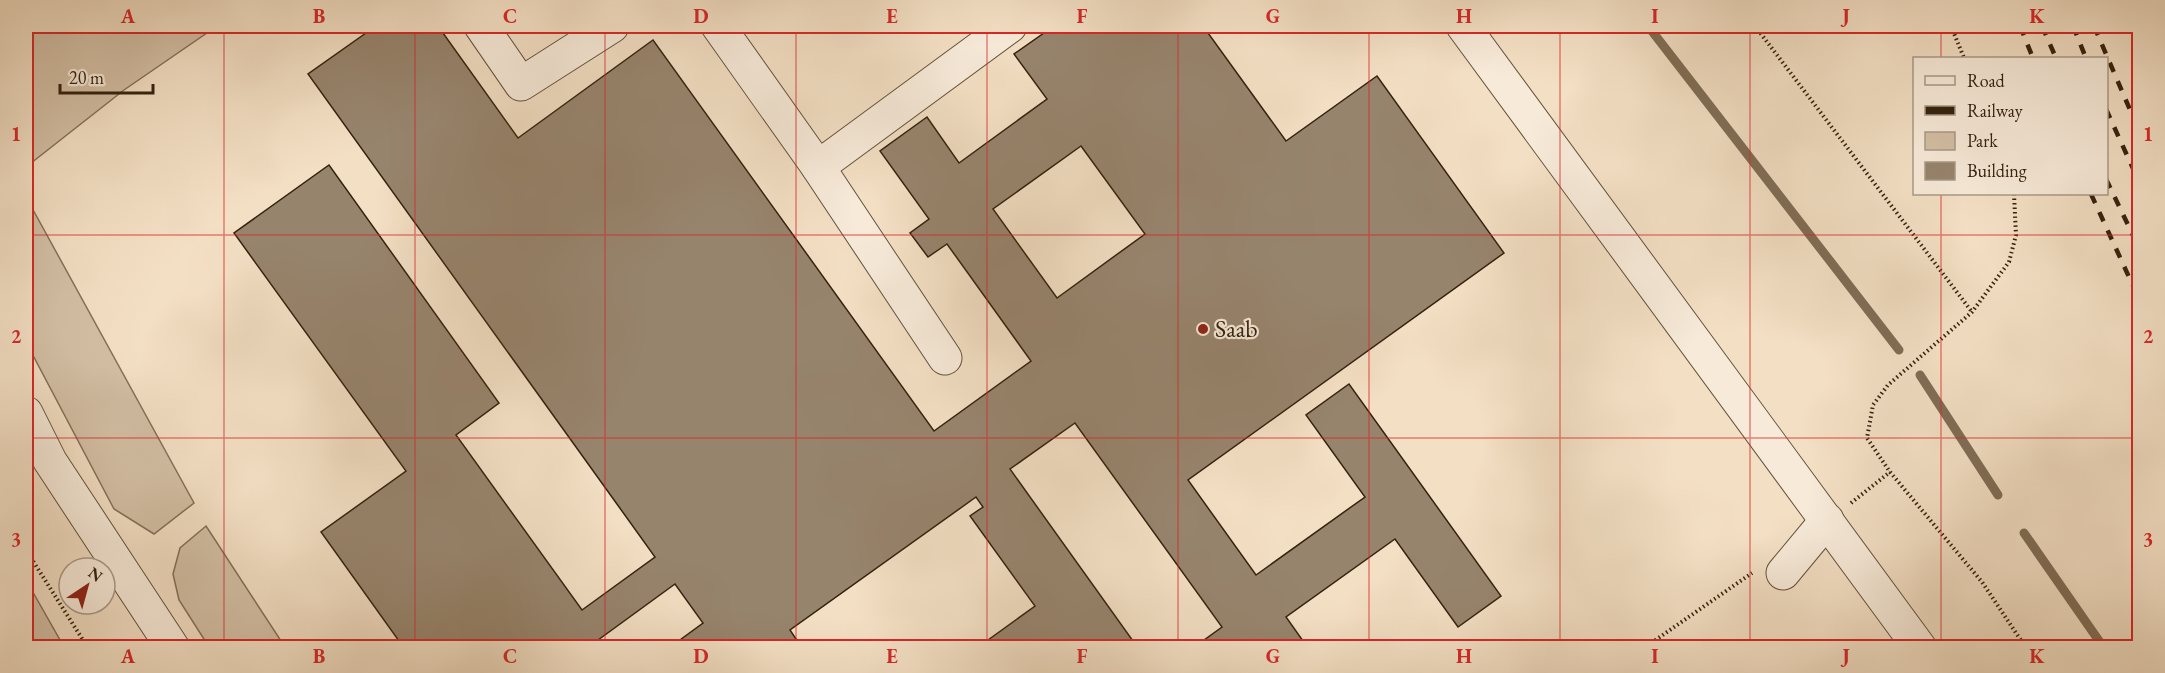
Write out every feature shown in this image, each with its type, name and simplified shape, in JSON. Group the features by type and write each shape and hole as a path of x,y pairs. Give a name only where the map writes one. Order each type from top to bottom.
{"street":[{"path":"481,26 521,84 612,26"},
{"path":"718,26 818,166 945,358"},
{"path":"818,166 1010,26"},
{"path":"1463,26 1920,648"},
{"path":"26,412 50,461 173,648"},
{"path":"1784,573 1827,520"}],"path":[{"path":"1755,26 1971,312"},
{"path":"1951,26 1965,57"},
{"path":"2014,195 2016,235 2009,262 1971,312 1888,385 1873,405 1867,438 1890,472 1982,582 2026,648"},
{"path":"26,550 88,648"}],"green space":[{"path":"26,26 217,26 124,90 26,167"},
{"path":"26,197 194,503 154,534 114,509 26,342"},
{"path":"206,526 285,647 209,647 179,600 173,574 180,548"},
{"path":"26,580 64,647 26,647"}],"building":[{"name":"Saab","path":"376,26 438,26 518,138 653,40 934,431 1031,361 947,244 928,257 910,233 929,219 880,151 927,117 959,163 1047,99 1014,54 1054,26 1203,26 1286,141 1377,76 1504,253 1188,480 1256,575 1365,497 1306,415 1349,384 1501,596 1458,627 1395,539 1286,617 1308,648 1193,648 1222,627 1075,423 1010,469 1138,648 977,648 1035,606 970,516 983,507 976,497 790,630 802,648 669,648 703,623 675,584 587,648 404,648 321,532 406,471 234,233 329,165 499,403 456,435 582,610 655,557 308,74","holes":["1081,146 1145,234 1057,298 993,209"]}],"waterway":[{"path":"1648,26 1899,350"},
{"path":"1920,375 1998,495"},
{"path":"2024,533 2104,648"}],"railway":[{"path":"2020,26 2033,57"},
{"path":"2042,26 2056,57"},
{"path":"2073,26 2086,57"},
{"path":"2094,26 2107,57"},
{"path":"2108,59 2140,133"},
{"path":"2108,113 2140,184"},
{"path":"2108,183 2140,250"},
{"path":"2091,195 2140,301"}],"place":[{"name":"Saab","path":"1203,329"}]}
